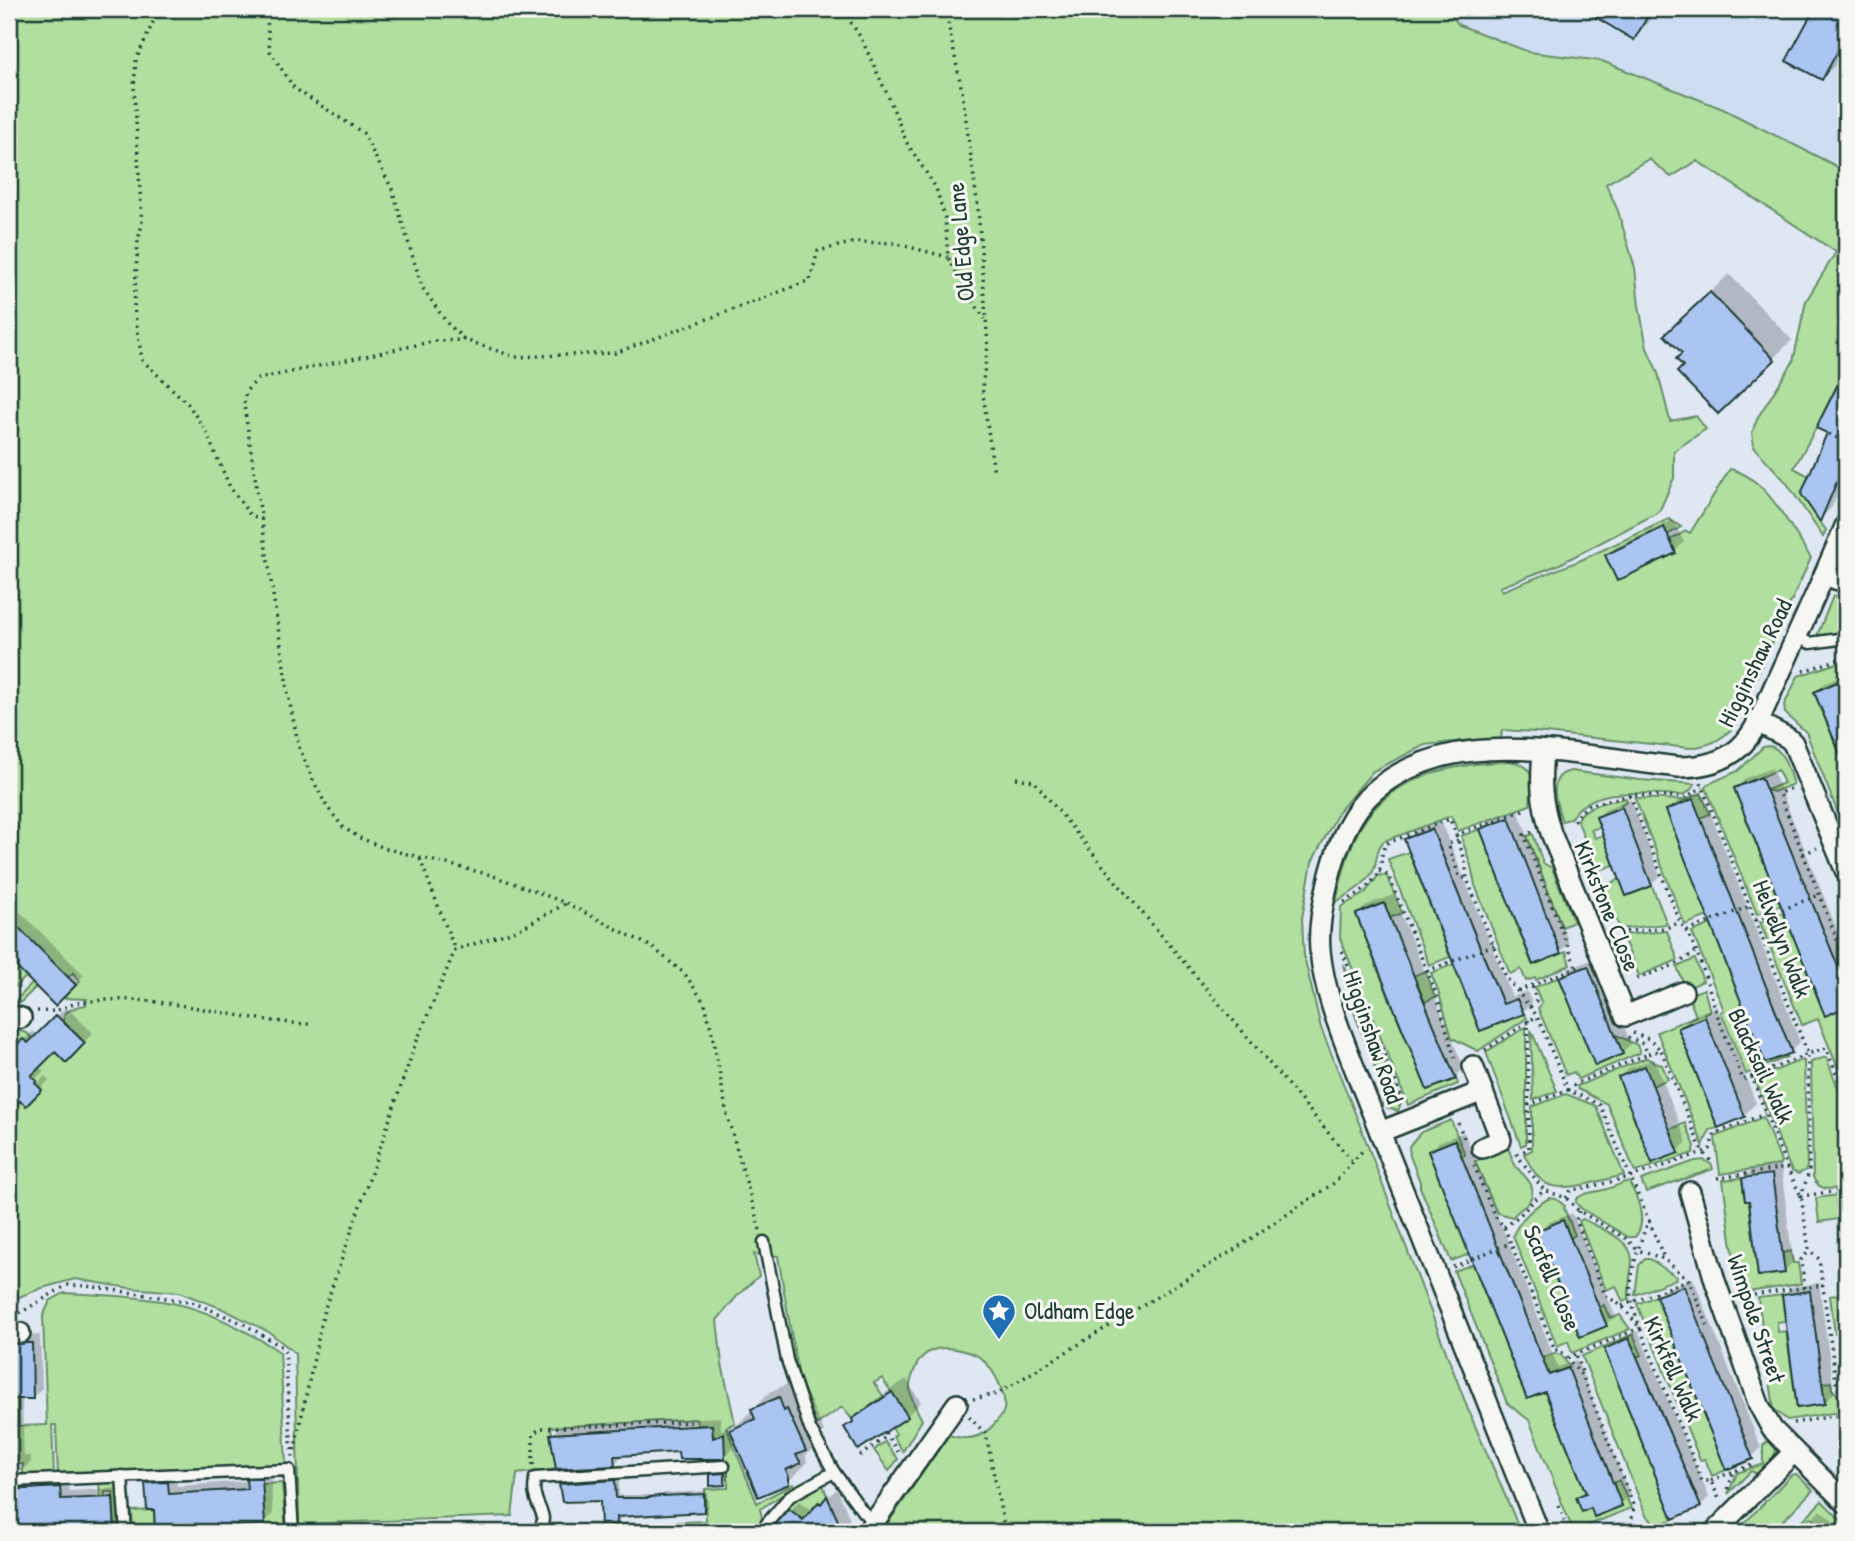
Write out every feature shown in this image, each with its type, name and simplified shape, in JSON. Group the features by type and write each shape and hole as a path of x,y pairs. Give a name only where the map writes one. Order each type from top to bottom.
{"street":[{"name":"Higginshaw Road","path":"1539,1532 1334,1013 1320,950 1322,911 1336,852 1349,824 1374,792 1417,765 1442,756 1470,751 1542,751 1679,767 1699,767 1727,757 1749,737 1797,637 1846,523"},
{"path":"1825,575 1838,580 1846,579"},
{"path":"1756,722 1793,743 1846,872"},
{"name":"Kirkstone Close","path":"1542,751 1540,782 1543,808 1622,1024"},
{"path":"1622,1024 1683,992"},
{"path":"1470,1059 1501,1140 1473,1150"},
{"path":"1380,1132 1483,1091"},
{"name":"Wimpole Street","path":"1690,1192 1715,1281 1759,1405 1772,1429 1846,1503"},
{"path":"871,1527 957,1404"},
{"path":"1714,1532 1794,1452"}],"lane":[{"path":"1797,637 1810,643 1846,638"},
{"path":"764,1242 787,1360 810,1429 834,1472 865,1514 871,1527"},
{"path":"537,1532 542,1525 543,1514 534,1495 534,1478 724,1466"},
{"path":"9,1481 289,1469 293,1532"},
{"path":"761,1532 790,1496 834,1472"},
{"path":"122,1476 126,1532"}],"path":[{"path":"159,9 136,60 134,87 142,224 138,240 134,308 142,360 188,404 205,430 230,487 250,516 262,519"},
{"path":"265,9 270,51 294,88 363,133 392,189 422,287 447,323 465,340"},
{"path":"846,9 849,22 861,38 907,143 936,188 945,218 948,257 986,321"},
{"name":"Old Edge Lane","path":"945,9 961,91 978,208 988,346 982,387 994,473"},
{"path":"764,1242 727,1115 705,1004 685,974 652,947 566,903 491,874 420,859 360,838 344,828 327,807 299,747 289,699 244,405 246,391 258,379 435,341 465,340 514,357 615,353 810,280 818,251 855,242 893,243 948,257"},
{"path":"1829,434 1846,442"},
{"path":"1795,674 1846,657"},
{"name":"Helvellyn Walk","path":"1699,767 1703,788 1808,1054"},
{"path":"1016,778 1034,781 1353,1162"},
{"path":"1574,821 1588,805 1630,795 1686,797 1703,788"},
{"path":"1779,793 1846,962"},
{"name":"Blacksail Walk","path":"1630,795 1744,1080 1752,1077 1787,1168 1801,1196 1809,1250 1819,1259 1838,1388 1846,1395"},
{"path":"1467,879 1460,876 1448,844 1457,837 1529,808"},
{"path":"1339,905 1363,891 1379,871 1383,848 1387,843 1450,819 1465,860 1467,879 1506,977 1537,1016 1568,1090 1600,1105 1632,1176 1664,1259"},
{"path":"1524,835 1576,967"},
{"path":"15,1333 20,1313 67,1285 192,1302 244,1324 282,1347 285,1353 292,1459 324,1311 414,1048 455,950 420,859"},
{"path":"1379,871 1388,875 1437,996 1470,1059 1537,1016"},
{"path":"1756,920 1819,895"},
{"path":"455,950 520,929 566,903"},
{"path":"1686,931 1750,906"},
{"path":"1619,932 1666,928 1680,922"},
{"path":"1337,941 1406,1108"},
{"path":"1427,971 1494,945"},
{"path":"1637,979 1679,963 1695,952"},
{"path":"1518,991 1591,961"},
{"path":"1348,988 1355,985"},
{"path":"1530,1007 1536,1001 1532,985"},
{"path":"20,1015 59,1010 74,1003 147,1001 278,1023 309,1024"},
{"path":"1528,1020 1529,1149 1516,1153 1544,1190 1566,1198 1579,1211 1625,1238 1638,1250 1664,1259 1689,1280 1709,1329"},
{"path":"1622,1024 1628,1031 1649,1039 1661,1050 1703,1152 1714,1164"},
{"path":"1622,1024 1643,1044 1648,1054"},
{"path":"1752,1077 1826,1048 1846,1098"},
{"path":"1528,1105 1661,1050"},
{"path":"1808,1054 1809,1171 1801,1196 1846,1190"},
{"path":"1378,1076 1391,1071"},
{"name":"Scafell Close","path":"1455,1114 1473,1150 1494,1215 1504,1227 1555,1350 1560,1350 1583,1377 1634,1507 1629,1532"},
{"path":"1566,1198 1571,1190 1603,1185 1703,1152 1710,1149 1714,1134 1766,1114"},
{"path":"1005,1532 986,1434 957,1404 997,1394 1205,1267 1334,1183 1380,1132"},
{"path":"1717,1178 1787,1168"},
{"path":"1504,1227 1544,1190"},
{"name":"Kirkfell Walk","path":"1579,1211 1576,1220 1605,1294 1622,1306 1640,1328 1702,1481 1711,1481 1721,1503 1734,1471"},
{"path":"1567,1358 1640,1328 1630,1294 1638,1250 1649,1220"},
{"path":"1450,1268 1510,1243"},
{"path":"1805,1288 1801,1259 1809,1250"},
{"path":"1622,1306 1689,1280"},
{"path":"1754,1295 1823,1285"},
{"path":"1577,1355 1583,1377"},
{"path":"1797,1422 1846,1414"},
{"path":"534,1478 533,1434 541,1429 695,1422"},
{"path":"859,1456 886,1434 902,1457"},
{"path":"1711,1481 1760,1462"},
{"path":"1559,1506 1568,1532"}],"shaded area":[{"path":"1446,9 1846,9 1846,191 1843,189 1840,168 1723,109 1602,61 1529,52 1459,25"}],"green space":[{"path":"9,9 1446,9 1459,25 1529,52 1602,61 1723,109 1840,168 1843,189 1846,191 1846,368 1794,468 1809,476 1807,503 1826,530 1823,537 1786,482 1754,447 1752,433 1758,417 1793,362 1806,301 1836,252 1697,161 1671,177 1649,159 1606,184 1618,211 1635,268 1647,348 1658,373 1670,421 1696,416 1706,429 1674,451 1674,478 1659,512 1558,565 1500,587 1502,591 1579,561 1669,519 1681,527 1667,535 1605,555 1617,580 1670,540 1686,531 1690,533 1730,469 1743,474 1767,493 1811,558 1733,728 1713,742 1690,748 1502,730 1501,739 1425,745 1373,771 1339,811 1312,862 1302,918 1304,956 1321,1028 1469,1412 1521,1532 882,1532 949,1435 975,1437 986,1432 1000,1417 1004,1400 1000,1385 988,1365 979,1357 969,1352 939,1348 921,1358 913,1374 911,1394 922,1420 903,1451 893,1437 896,1434 892,1428 908,1417 882,1378 874,1383 884,1397 852,1419 842,1407 816,1425 798,1373 778,1256 754,1254 759,1276 717,1320 722,1364 735,1423 726,1427 757,1503 793,1484 795,1487 760,1509 762,1518 758,1532 550,1532 555,1528 706,1521 705,1489 728,1488 728,1462 715,1462 712,1425 697,1425 696,1419 551,1427 557,1469 517,1474 512,1516 299,1524 295,1353 269,1332 221,1308 179,1292 129,1288 75,1279 9,1301 9,1113 15,1106 9,1101 9,1089 27,1106 41,1090 18,1064 28,1043 23,1039 18,1043 9,1033 9,1028 27,1033 39,1045 43,1041 66,1062 85,1043 63,1021 65,1013 86,1005 87,999 63,998 80,981 73,973 66,979 43,980 20,1003 16,1000 33,983 36,947 17,967 26,977 9,992 9,971 20,960 17,926 9,934"},
{"path":"1833,596 1838,596 1841,615 1846,615 1846,632 1817,636"},
{"path":"1846,660 1846,678 1814,692 1846,768 1846,834 1806,732 1785,713 1784,705 1798,676"},
{"path":"1770,746 1783,756 1793,784 1774,792 1767,790 1784,783 1778,770 1734,788 1781,905 1757,914 1706,788 1708,784 1738,771 1763,747"},
{"path":"1510,761 1519,763 1529,771 1532,782 1530,805 1458,831 1451,816 1384,841 1369,878 1336,902 1346,862 1357,834 1375,808 1390,794 1408,783 1447,769"},
{"path":"1571,771 1695,784 1683,795 1624,793 1599,797 1578,809 1570,819 1562,821 1556,799 1556,784 1558,778"},
{"path":"1701,793 1710,814 1700,818 1666,810 1708,916 1685,925 1635,798 1684,800"},
{"path":"1626,798 1627,801 1621,804 1622,807 1596,817 1600,827 1591,830 1595,838 1603,835 1614,865 1597,871 1577,819 1592,806"},
{"path":"1480,829 1532,964 1566,952 1570,965 1536,980 1526,981 1521,969 1510,974 1475,885 1461,836"},
{"path":"1533,834 1543,863 1552,868 1574,922 1562,927 1527,836"},
{"path":"1409,852 1450,957 1429,965 1388,859"},
{"path":"1378,876 1387,876 1402,913 1390,918 1384,903 1356,914 1392,1005 1400,1003 1396,1014 1427,1090 1456,1079 1458,1084 1408,1105 1340,938 1341,907 1365,893"},
{"path":"1620,879 1627,896 1652,886 1667,924 1620,929 1603,886"},
{"path":"1784,912 1826,1015 1846,1007 1846,1088 1818,1019 1802,1025 1760,922"},
{"path":"1711,924 1765,1063 1786,1055 1787,1057 1746,1074 1721,1012 1724,1010 1692,932"},
{"path":"1667,931 1678,960 1639,976 1622,935"},
{"path":"1695,959 1703,981 1686,989 1677,967"},
{"path":"1343,964 1401,1103 1398,1111 1383,1104 1384,1091 1355,1015"},
{"path":"1454,964 1480,1031 1524,1014 1527,1018 1478,1051 1452,1038 1431,973"},
{"path":"1425,971 1435,997 1418,1005 1413,976"},
{"path":"1559,977 1595,1065 1623,1054 1615,1034 1637,1045 1640,1053 1578,1079 1574,1072 1566,1075 1538,1008 1542,1004 1535,987"},
{"path":"1704,989 1710,1011 1704,1013 1705,1017 1678,1028 1718,1128 1710,1130 1703,1145 1657,1032 1696,1016 1688,995"},
{"path":"1526,1027 1526,1144 1521,1146 1486,1052"},
{"path":"1531,1030 1557,1091 1533,1100"},
{"path":"1826,1057 1846,1109 1846,1187 1831,1189 1819,1186 1813,1177 1811,1062"},
{"path":"1646,1058 1662,1065 1668,1079 1652,1086 1669,1130 1685,1123 1695,1146 1693,1153 1635,1172 1607,1104 1577,1086"},
{"path":"1804,1061 1807,1166 1806,1170 1798,1174 1792,1171 1789,1165 1755,1079"},
{"path":"1566,1094 1596,1106 1624,1175 1564,1187 1547,1184 1534,1171 1524,1154 1532,1150 1532,1107"},
{"path":"1763,1117 1781,1162 1779,1165 1720,1174 1715,1137"},
{"path":"1451,1120 1465,1155 1462,1156 1455,1140 1428,1151 1470,1254 1451,1261 1420,1187 1409,1146 1421,1132"},
{"path":"1508,1148 1516,1167 1532,1187 1529,1202 1513,1217 1497,1213 1475,1161"},
{"path":"1704,1160 1712,1165 1713,1169 1646,1192 1641,1180"},
{"path":"1742,1178 1745,1201 1749,1201 1758,1276 1785,1273 1782,1253 1791,1251 1793,1263 1798,1263 1801,1284 1740,1293 1723,1180"},
{"path":"1629,1182 1636,1195 1640,1210 1641,1225 1635,1237 1628,1237 1576,1203 1576,1199 1582,1195"},
{"path":"1846,1194 1846,1198 1836,1200 1838,1219 1819,1222 1816,1198"},
{"path":"1550,1198 1565,1206 1575,1235 1570,1238 1536,1232 1580,1337 1599,1308 1604,1305 1609,1317 1620,1315 1630,1329 1572,1353 1568,1341 1557,1346 1513,1236 1528,1214"},
{"path":"1583,1219 1627,1246 1632,1260 1629,1299 1623,1302 1616,1286 1606,1290 1579,1221"},
{"path":"1645,1259 1650,1259 1677,1277 1635,1295 1639,1265"},
{"path":"1473,1264 1527,1399 1553,1389 1548,1399 1586,1493 1582,1511 1591,1508 1595,1517 1622,1506 1613,1483 1619,1480 1631,1508 1577,1530 1572,1528 1529,1420 1507,1403 1454,1271"},
{"path":"64,1293 132,1297 186,1306 228,1323 280,1352 286,1464 58,1476 56,1425 52,1425 54,1476 23,1476 23,1464 15,1464 14,1417 9,1416 9,1399 18,1399 19,1426 47,1425 43,1316 50,1301"},
{"path":"1846,1293 1846,1333 1835,1334 1830,1296"},
{"path":"1782,1295 1785,1321 1777,1322 1778,1332 1786,1331 1797,1407 1825,1404 1822,1383 1831,1382 1832,1389 1846,1403 1846,1411 1787,1420 1774,1409 1758,1298"},
{"path":"1656,1296 1726,1470 1712,1476 1705,1459 1700,1460 1637,1304"},
{"path":"1633,1334 1642,1355 1637,1357 1629,1339 1673,1519 1657,1526 1646,1515 1582,1356"},
{"path":"1554,1353 1561,1355 1570,1367 1549,1375 1542,1358"},
{"path":"1770,1439 1776,1450 1772,1461 1757,1474 1751,1471 1728,1494 1737,1473 1763,1464 1763,1446"},
{"path":"885,1442 898,1459 889,1471 874,1450"},
{"path":"1796,1474 1813,1490 1772,1532 1736,1532 1791,1475"},
{"path":"117,1482 120,1532 115,1532 113,1492 105,1492 106,1505 101,1505 99,1483"},
{"path":"282,1483 286,1529 265,1530 262,1484"},
{"path":"823,1484 827,1496 821,1504 818,1502 803,1520 788,1508 796,1498"},
{"path":"1822,1501 1846,1525 1846,1532 1826,1532 1811,1517 1796,1532 1791,1532"},
{"path":"154,1510 155,1530 133,1532 132,1511"}],"building":[{"path":"1582,9 1652,9 1634,40"},
{"path":"1814,9 1846,9 1846,36 1822,80 1786,61"},
{"path":"1710,292 1775,360 1718,414 1677,372 1683,366 1676,359 1682,353 1664,335"},
{"path":"1846,368 1846,460 1820,522 1801,494 1827,433 1816,428"},
{"path":"1664,527 1676,553 1617,581 1605,555"},
{"path":"1842,680 1846,689 1846,768 1814,692"},
{"path":"1761,777 1846,986 1846,1007 1825,1016 1734,788"},
{"path":"1693,799 1792,1053 1765,1063 1666,810"},
{"path":"1622,807 1652,886 1626,896 1596,817"},
{"path":"1509,818 1561,954 1533,965 1480,829"},
{"path":"1432,829 1503,1004 1517,999 1524,1014 1480,1031 1404,839"},
{"path":"1384,903 1456,1079 1427,1090 1356,914"},
{"path":"9,918 76,985 55,1006 16,967 19,965 9,956"},
{"path":"1588,966 1623,1054 1595,1066 1559,977"},
{"path":"56,1015 85,1043 66,1063 55,1052 31,1076 42,1090 26,1106 20,1101 9,1113 9,1061 15,1055 11,1050 23,1039 28,1043"},
{"path":"1705,1017 1745,1117 1718,1128 1678,1028"},
{"path":"1645,1066 1679,1153 1652,1163 1618,1077"},
{"path":"1455,1140 1549,1375 1568,1368 1622,1506 1594,1517 1591,1508 1582,1512 1576,1497 1586,1493 1545,1392 1527,1399 1428,1151"},
{"path":"1772,1174 1785,1273 1758,1276 1749,1201 1745,1201 1742,1178"},
{"path":"1563,1220 1607,1326 1580,1337 1536,1231"},
{"path":"1684,1286 1753,1459 1726,1470 1656,1296"},
{"path":"1810,1291 1825,1404 1797,1408 1782,1295"},
{"path":"1629,1338 1701,1507 1673,1519 1604,1349"},
{"path":"32,1343 33,1399 9,1399 9,1345"},
{"path":"892,1392 908,1417 858,1450 844,1427"},
{"path":"779,1397 806,1451 796,1455 801,1463 786,1470 789,1484 758,1497 730,1430 755,1419 751,1409"},
{"path":"712,1425 713,1438 724,1433 725,1459 679,1459 678,1452 614,1456 615,1466 556,1469 550,1434"},
{"path":"725,1473 725,1485 710,1486 710,1474"},
{"path":"246,1479 262,1479 265,1525 155,1530 154,1510 147,1510 145,1483 168,1482 169,1494 247,1489"},
{"path":"615,1480 616,1498 704,1494 704,1512 617,1517 617,1525 601,1526 600,1501 562,1502 559,1484"},
{"path":"60,1487 61,1499 113,1497 115,1532 9,1532 9,1490"},
{"path":"827,1496 843,1532 769,1532 789,1509 803,1520"}],"place":[{"name":"Oldham Edge","path":"999,1341"}]}
